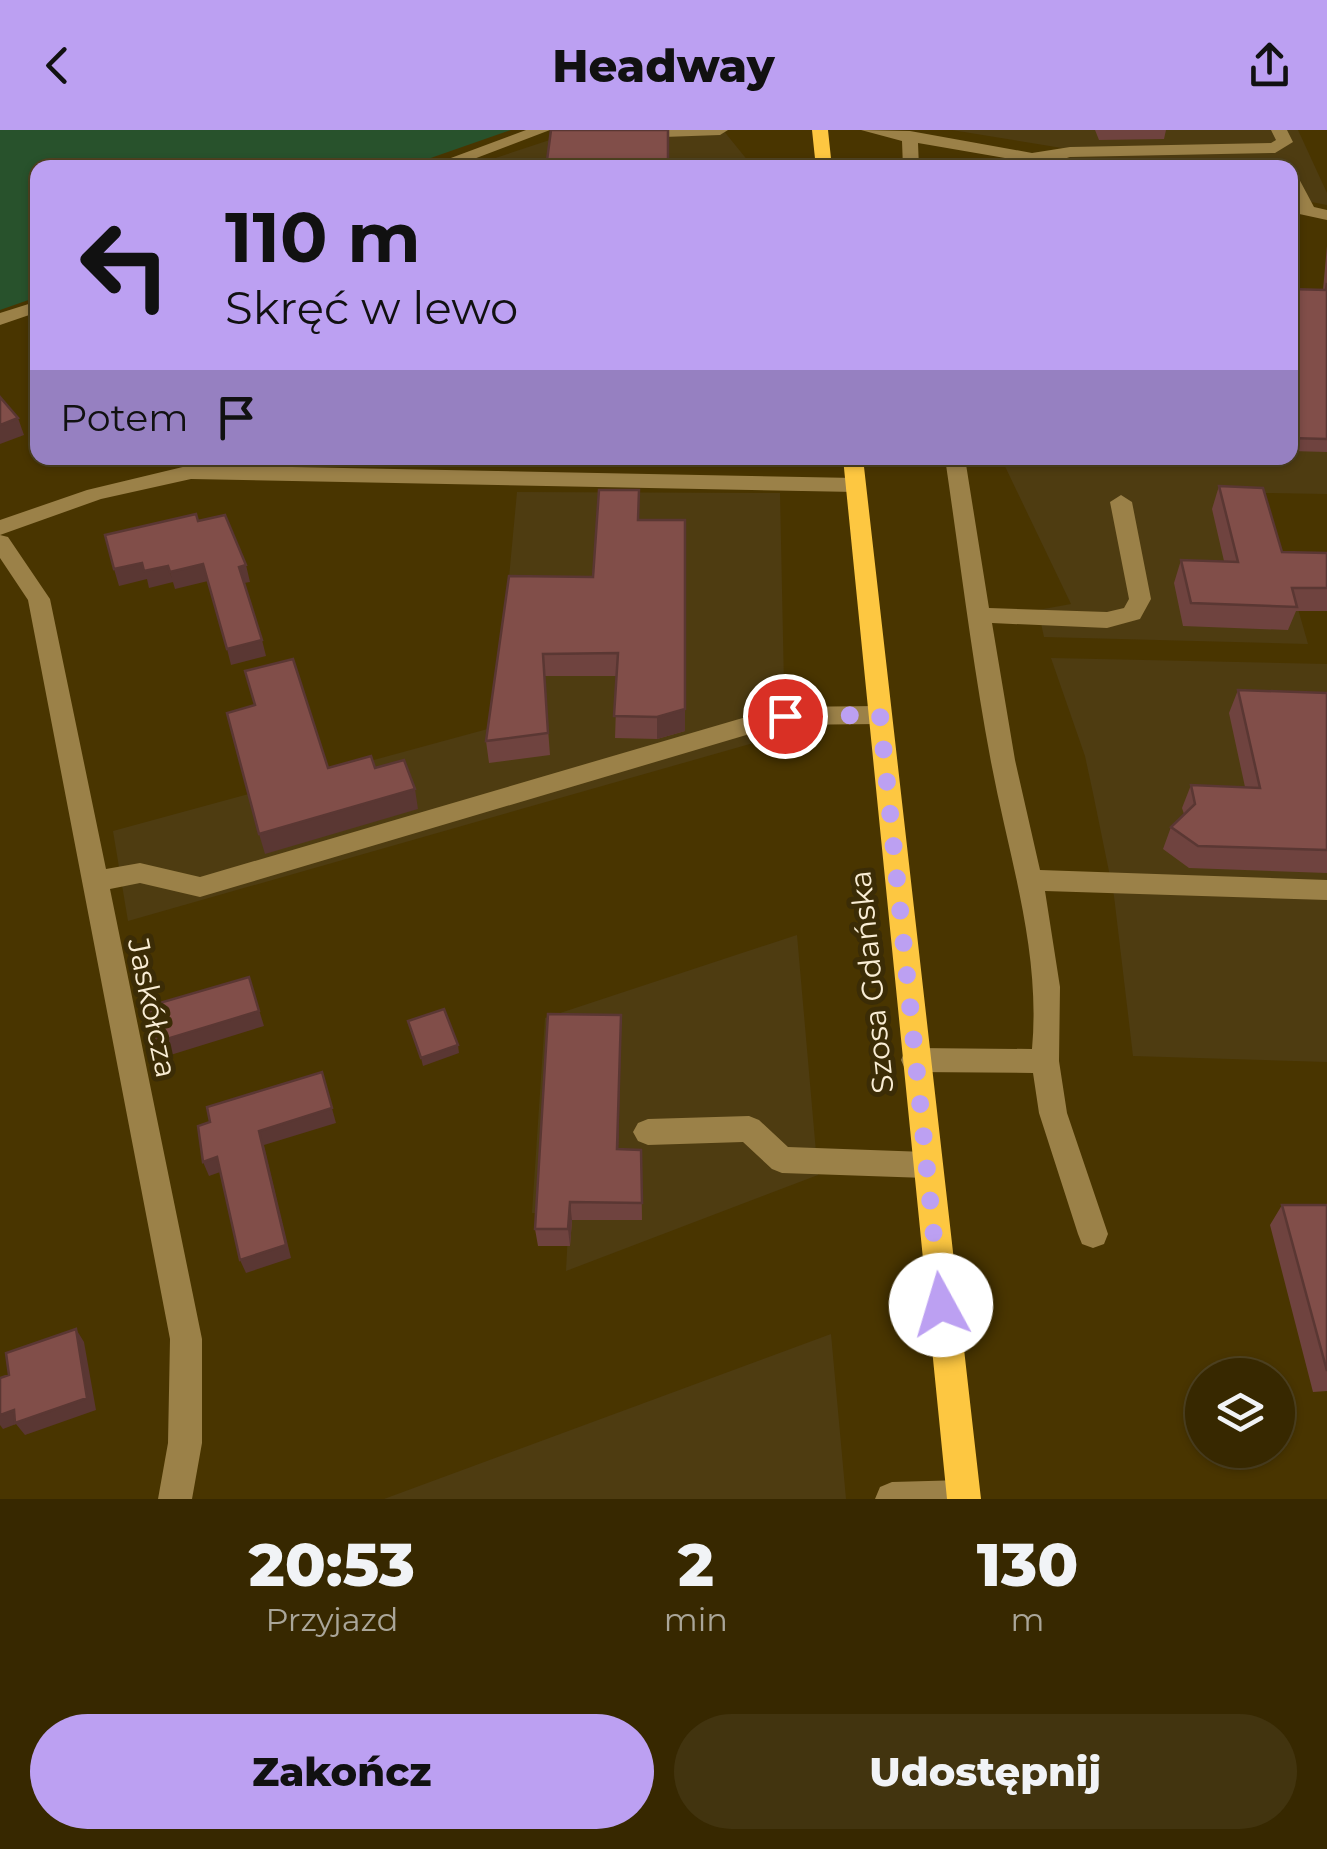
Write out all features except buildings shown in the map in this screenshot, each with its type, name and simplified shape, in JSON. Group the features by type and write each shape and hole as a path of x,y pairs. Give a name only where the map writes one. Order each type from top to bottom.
{"main road":[{"path":"820,130 823,160"},
{"name":"Szosa Gdańska","path":"854,465 964,1498"}],"street":[{"path":"455,160 542,130"},
{"path":"610,133 720,130"},
{"path":"869,130 1031,158 1082,160 1277,139"},
{"path":"1071,130 1082,160"},
{"path":"910,136 911,160"},
{"path":"1299,209 1327,214"},
{"path":"0,319 30,309"},
{"path":"956,465 1051,1020 1045,1061 1053,1113 1094,1234"},
{"path":"0,528 124,483 191,472 856,485"},
{"path":"981,615 1107,620 1132,614 1140,598 1122,502"},
{"name":"Jaskółcza","path":"0,542 38,599 186,1339 185,1443 174,1499"},
{"path":"93,882 140,872 200,887 780,716 880,715"},
{"path":"1027,880 1327,890"},
{"path":"915,1060 1045,1061"},
{"path":"648,1132 749,1129 782,1160 926,1165"},
{"path":"892,1499 964,1498"}],"shaded area":[{"path":"580,130 723,130 747,160 489,160"},
{"path":"952,130 1298,130 1327,193 1327,205 1298,200 1298,160 1082,160 1070,158 1062,148"},
{"path":"1298,344 1327,345 1327,494 1265,493 1308,644 1044,637 1038,610 1071,604 1004,465 1298,465"},
{"path":"517,492 780,493 785,734 128,921 113,831 495,727"},
{"path":"1051,658 1327,664 1327,1062 1133,1056 1114,896 1093,793 1085,756"},
{"path":"797,935 818,1175 566,1271 569,1213 532,1213 545,1018"},
{"path":"831,1334 846,1499 384,1499"}],"green space":[{"path":"0,130 511,130 425,160 30,160 30,299 0,310"}],"route":[{"path":"785,716 880,715 941,1305"}]}
